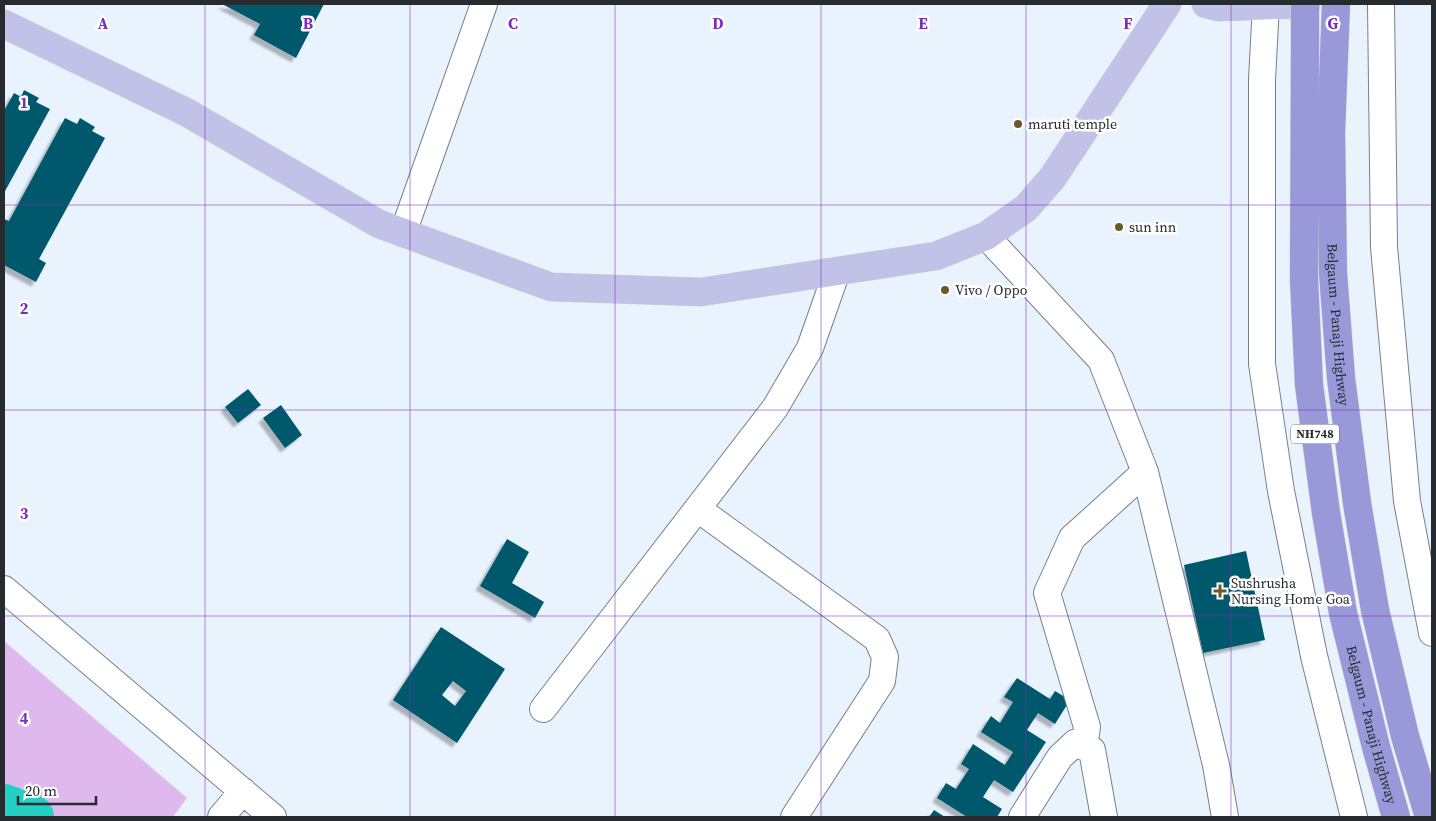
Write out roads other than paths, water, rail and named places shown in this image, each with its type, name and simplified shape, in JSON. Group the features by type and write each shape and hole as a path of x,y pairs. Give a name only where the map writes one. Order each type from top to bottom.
{"highway":[{"name":"Belgaum - Panaji Highway","path":"1306,4 1304,280 1309,384 1326,513 1343,613 1376,747 1396,817"},
{"name":"Belgaum - Panaji Highway","path":"1336,4 1331,133 1333,273 1340,378 1357,504 1375,610 1405,736 1429,817"}],"main road":[{"path":"4,24 186,112 379,224 552,287 701,292 936,256 986,236 1026,208 1053,177 1167,4"},
{"path":"1206,4 1218,7 1306,4"}],"street":[{"path":"402,232 484,4"},
{"path":"1381,4 1384,247 1407,501 1432,633"},
{"path":"1266,5 1262,80 1262,364 1283,501 1314,656 1354,817"},
{"path":"986,236 1101,360 1145,472 1216,765 1225,817"},
{"path":"543,709 775,408 810,348 837,271"},
{"path":"1084,746 1087,728 1047,593 1072,538 1145,472"},
{"path":"698,508 877,639 885,657 882,681 794,817"},
{"path":"4,588 273,817"},
{"path":"1022,817 1060,757 1075,743 1092,750 1104,817"},
{"path":"222,817 243,791"}],"waterway":[{"path":"4,807 31,817"}],"place":[{"name":"maruti temple","path":"1018,124"},
{"name":"sun inn","path":"1119,227"},
{"name":"Vivo / Oppo","path":"945,290"},
{"name":"Sushrusha Nursing Home Goa","path":"1220,591"}]}
